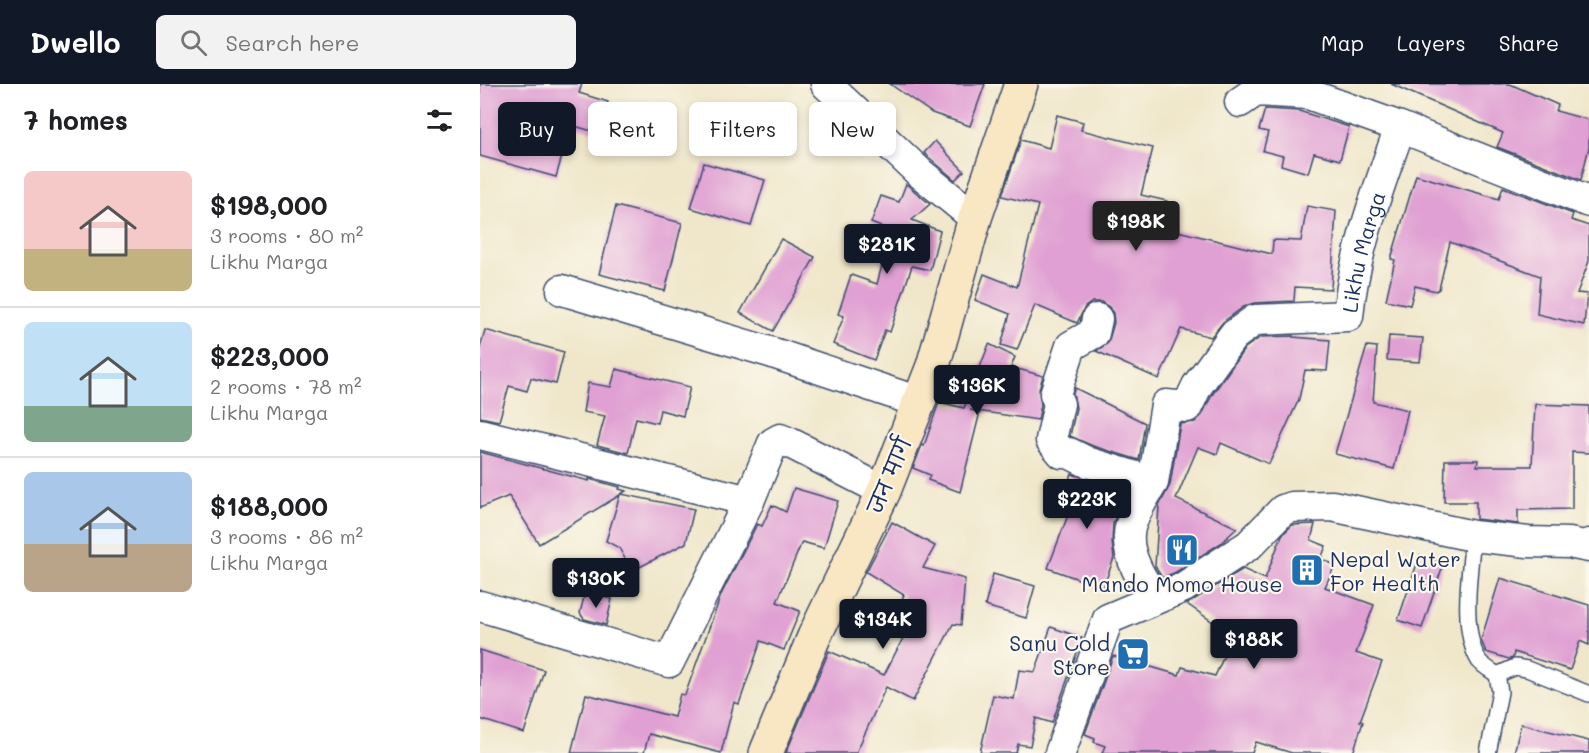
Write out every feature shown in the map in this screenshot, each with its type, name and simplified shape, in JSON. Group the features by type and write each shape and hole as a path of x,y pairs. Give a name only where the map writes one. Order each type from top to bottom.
{"street":[{"path":"826,84 920,173 975,218"},
{"name":"जन मार्ग","path":"766,753 814,637 884,491 933,366 975,218 1021,84"},
{"path":"1240,102 1256,91 1308,94 1400,127 1589,202"},
{"name":"Likhu Marga","path":"1153,482 1167,405 1187,407 1197,386 1233,336 1255,320 1348,316 1351,291 1374,203 1400,127"},
{"path":"562,290 773,352 919,402"},
{"path":"1097,319 1094,333 1071,346 1055,394 1059,404 1051,440 1062,453 1069,453 1087,462 1153,482 1139,506 1129,533 1134,566 1156,598"},
{"path":"480,434 749,501"},
{"path":"480,606 669,662 749,501 773,443 780,439 790,443 884,491"},
{"path":"1067,751 1108,618 1184,587 1249,545 1283,510 1292,507 1332,506 1473,536 1584,545"}],"lane":[{"path":"1473,536 1469,593 1470,634 1480,662 1497,675 1500,692 1488,753"},
{"path":"1497,675 1515,667 1527,669 1589,694"}],"building":[{"path":"480,84 582,84 579,93 608,102 588,102 588,130 576,126 576,102 498,102 498,156 562,156 556,177 480,156"},
{"path":"890,84 985,84 970,126 932,113"},
{"path":"1391,84 1510,84 1558,105 1556,111 1589,120 1589,147 1581,180 1497,147 1503,133"},
{"path":"1265,109 1299,111 1349,127 1340,160 1314,153 1308,173 1281,165 1283,156 1263,151 1268,132 1259,130"},
{"path":"1057,115 1083,122 1081,130 1153,148 1141,195 1167,201 1161,227 1272,254 1273,240 1301,241 1307,206 1336,211 1331,289 1295,287 1294,301 1254,303 1245,306 1223,322 1211,337 1181,329 1159,379 1096,351 1108,343 1114,323 1113,313 1101,302 1092,302 1085,307 1077,323 1035,305 1017,350 1001,345 1010,314 975,300 984,274 1017,287 1038,205 1002,196 1021,140 1049,148"},
{"path":"935,141 964,171 955,180 924,153"},
{"path":"704,163 765,180 751,226 691,208"},
{"path":"1416,175 1499,199 1503,187 1573,214 1571,220 1589,226 1589,261 1577,293 1587,294 1584,325 1537,314 1540,276 1450,242 1439,289 1436,291 1415,286 1410,305 1386,300 1395,260 1391,259"},
{"path":"906,184 930,204 912,220 940,231 930,270 912,266 890,332 885,330 874,360 833,344 844,316 838,314 851,275 877,284 888,243 881,251 889,230 871,223 881,196 899,202"},
{"path":"616,206 682,223 665,291 599,274"},
{"path":"781,239 815,257 773,331 740,313"},
{"path":"485,330 564,352 556,384 531,378 527,391 509,386 499,421 480,417 480,348"},
{"path":"1293,336 1330,340 1327,371 1305,370 1299,399 1269,464 1221,443 1217,454 1198,447 1176,499 1237,528 1221,543 1176,572 1162,578 1155,566 1159,506 1170,485 1180,424 1195,422 1202,415 1212,395 1245,348 1261,337"},
{"path":"1389,336 1423,338 1420,362 1387,360"},
{"path":"989,344 1015,357 1011,367 1043,376 1039,389 1041,405 1038,420 970,410 980,412 960,492 928,480 930,475 913,468 922,445 924,446 939,402 964,408"},
{"path":"1367,346 1377,347 1373,402 1408,410 1394,469 1335,454"},
{"path":"616,369 690,387 683,416 660,410 657,423 636,418 628,453 597,445 605,416 583,412 588,383 611,387"},
{"path":"1075,388 1145,423 1139,460 1093,446 1070,436 1076,408 1073,393"},
{"path":"1535,404 1589,406 1589,453 1572,452 1572,509 1518,510 1518,524 1476,519 1476,502 1444,502 1445,460 1478,460 1477,466 1532,466"},
{"path":"480,452 620,487 619,489 626,491 621,494 694,509 686,543 632,571 619,548 606,541 620,495 539,544 509,496 480,508"},
{"path":"1072,474 1127,492 1113,523 1114,558 1103,588 1048,568 1068,515 1054,508"},
{"path":"794,488 838,501 824,548 802,542 777,602 800,611 784,650 761,641 739,704 734,702 721,753 649,734 644,753 571,753 586,694 674,717 680,694 685,695 721,595 757,524 762,526 772,505 786,512"},
{"path":"892,522 935,546 923,568 965,579 961,625 953,624 913,701 886,687 856,753 786,753 829,651 884,675 917,611 900,603 904,595 866,572"},
{"path":"1315,524 1311,540 1326,546 1321,559 1335,565 1325,587 1374,605 1356,653 1382,662 1360,721 1363,722 1353,753 1292,753 1256,742 1252,753 1102,753 1105,746 1094,742 1095,738 1085,734 1113,656 1179,675 1182,667 1215,676 1233,636 1187,604 1243,569 1265,579 1282,535 1292,525"},
{"path":"1420,555 1444,562 1422,628 1398,620"},
{"path":"993,574 1035,586 1026,618 985,606"},
{"path":"1500,578 1589,605 1589,645 1580,641 1570,670 1514,652 1513,658 1509,659 1486,652 1481,640"},
{"path":"585,593 612,599 606,625 584,619 580,613"},
{"path":"1051,627 1082,638 1052,723 1036,718 1030,746 1018,744 1016,753 980,753 993,695 1014,699 1019,670 1035,672"},
{"path":"480,650 544,670 524,733 480,719"},
{"path":"1521,724 1589,741 1589,753 1514,753"}],"place":[{"name":"Mando Momo House","path":"1182,550"},
{"name":"Nepal Water For Health","path":"1307,570"},
{"name":"Sanu Cold Store","path":"1133,654"}]}
